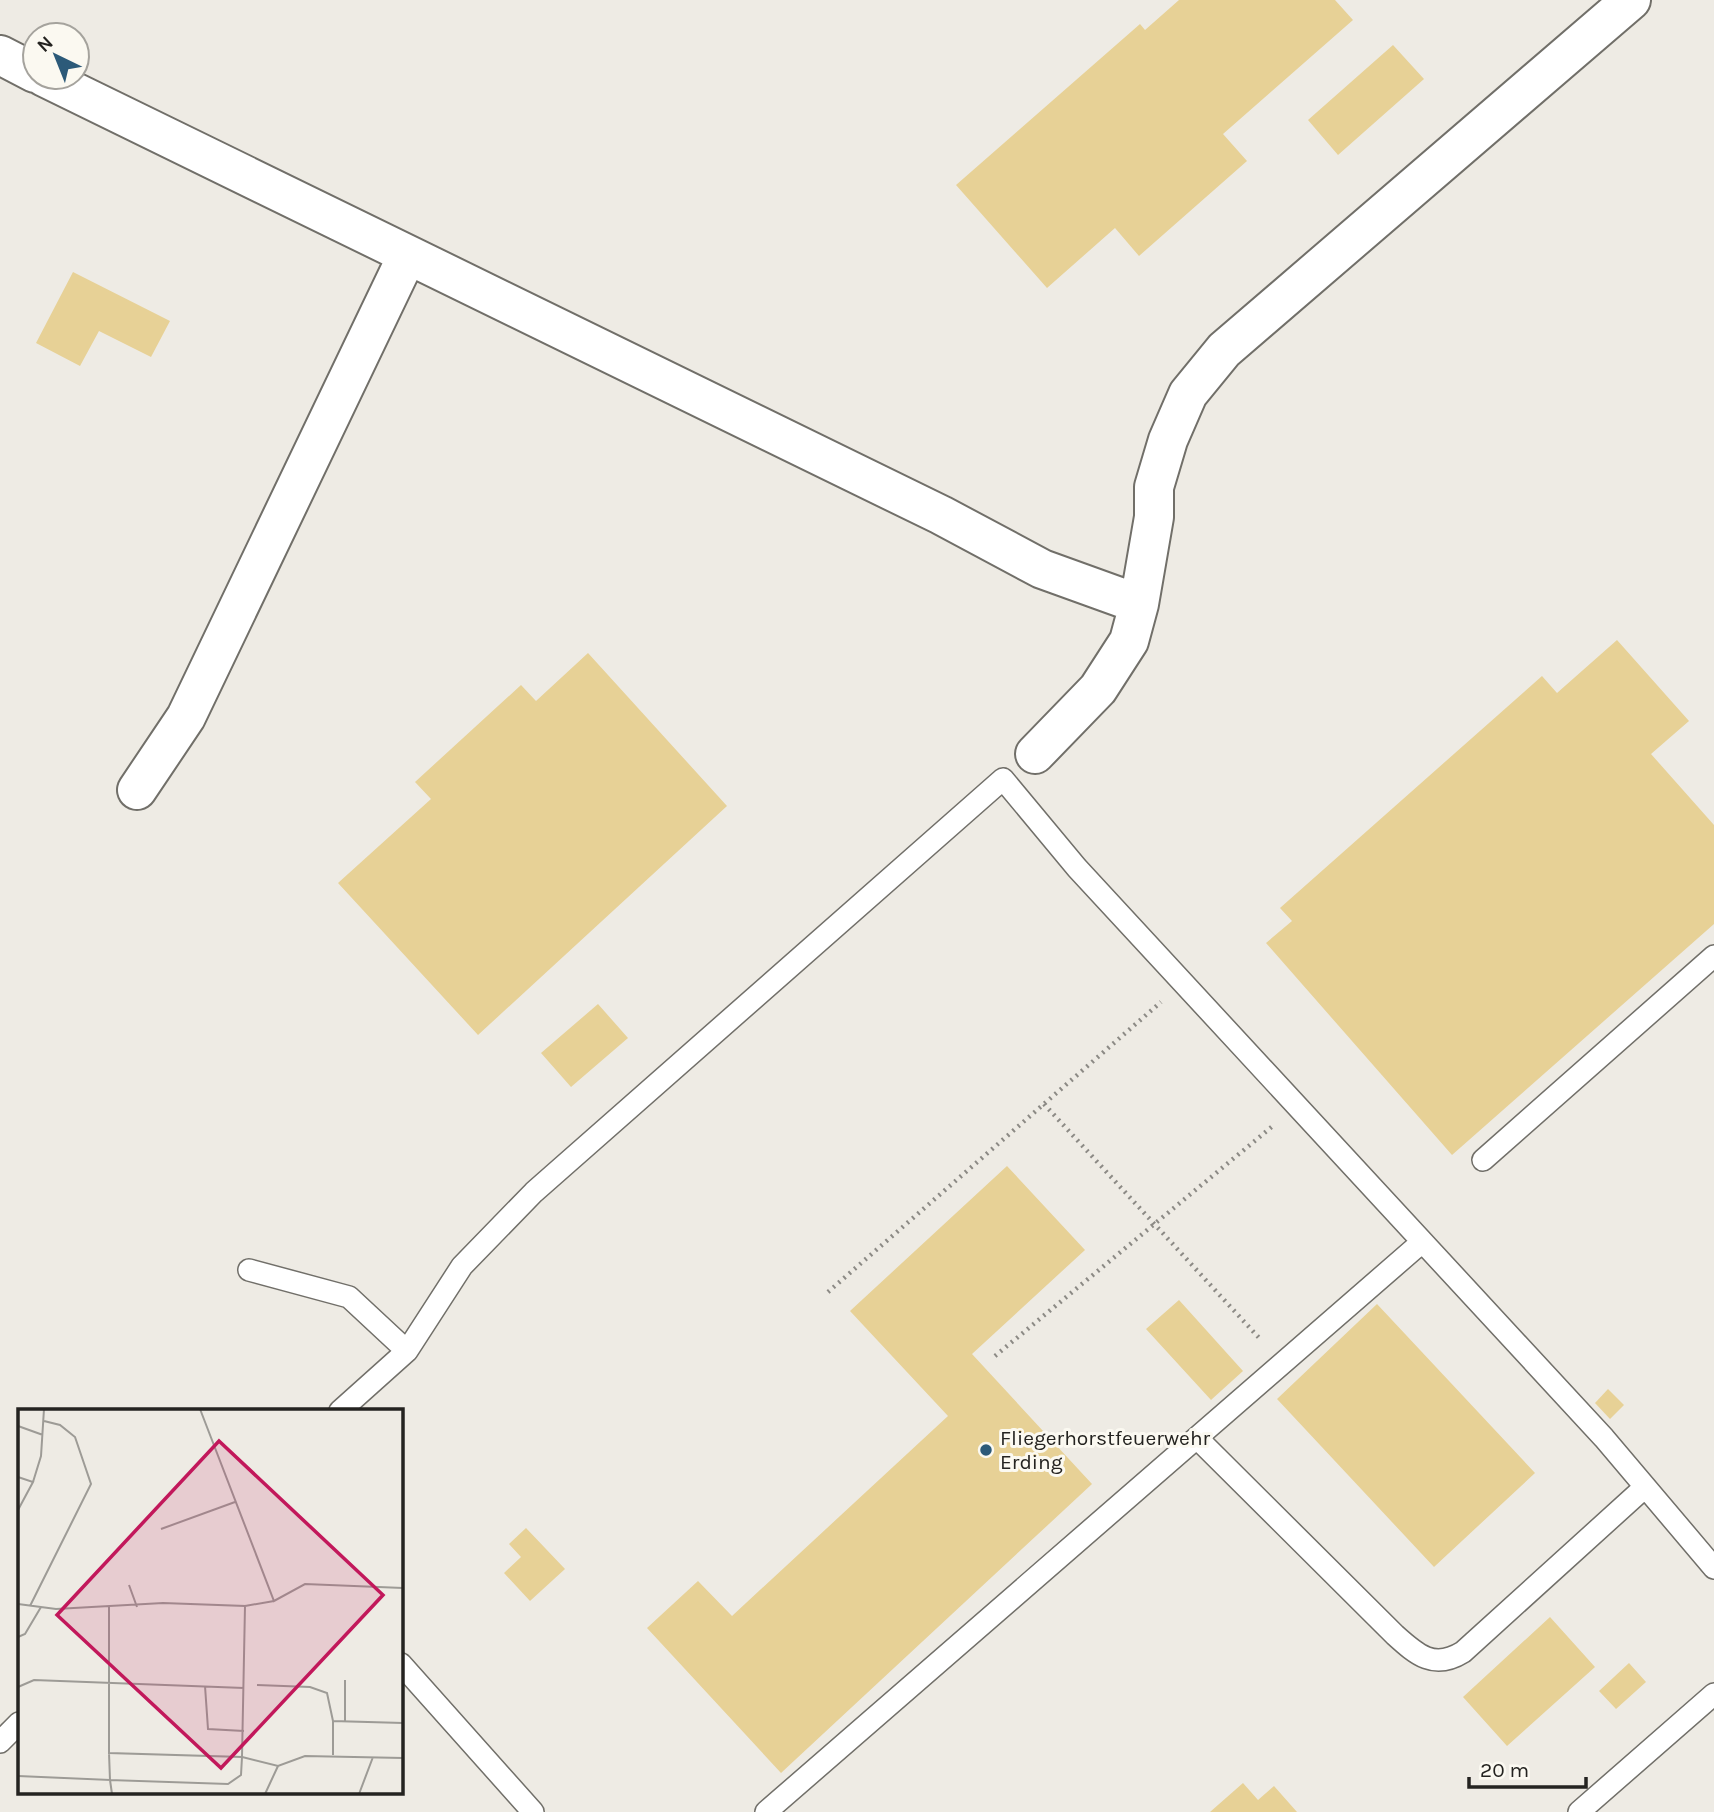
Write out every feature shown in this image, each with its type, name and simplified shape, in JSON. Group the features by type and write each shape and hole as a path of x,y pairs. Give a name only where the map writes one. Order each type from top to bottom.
{"street":[{"path":"1035,754 1098,689 1129,641 1139,604 1154,517 1154,487 1168,440 1188,394 1202,376 1244,332 1631,0"},
{"path":"0,55 21,66"},
{"path":"72,91 941,515 1042,569 1139,604"},
{"path":"137,790 187,718 407,256"}],"lane":[{"path":"342,1409 407,1351 462,1266 534,1192 1003,779 1035,754"},
{"path":"1003,779 1077,868 1604,1438 1714,1569"},
{"path":"1483,1160 1714,956"},
{"path":"766,1812 1422,1242"},
{"path":"249,1270 349,1297 407,1351"},
{"path":"1197,1438 1414,1652 1433,1660 1444,1661 1463,1652 1646,1487"},
{"path":"402,1665 533,1812"},
{"path":"1578,1812 1714,1694"},
{"path":"0,1742 18,1724"}],"path":[{"path":"828,1292 1183,983"},
{"path":"1044,1104 1282,1363"},
{"path":"995,1356 1296,1106"}],"building":[{"path":"1179,0 1335,0 1353,20 1223,134 1247,161 1139,256 1115,228 1047,288 956,185 1140,24 1145,30"},
{"path":"1393,45 1424,79 1338,155 1308,120"},
{"path":"73,272 170,321 151,357 99,331 80,366 36,343"},
{"path":"1617,640 1689,721 1651,754 1714,825 1714,924 1452,1155 1266,943 1292,921 1280,908 1542,676 1557,693"},
{"path":"588,653 727,806 478,1035 338,883 431,799 415,782 521,685 536,701"},
{"path":"598,1004 628,1038 571,1087 541,1053"},
{"name":"Fliegerhorstfeuerwehr Erding","path":"1007,1166 1085,1250 972,1354 1092,1484 781,1773 647,1628 698,1581 732,1616 948,1416 850,1311"},
{"path":"1179,1300 1243,1371 1211,1400 1146,1329"},
{"path":"1377,1304 1535,1473 1434,1567 1277,1399"},
{"path":"1608,1389 1624,1405 1610,1419 1595,1403"},
{"path":"526,1528 565,1569 530,1601 504,1573 521,1557 509,1544"},
{"path":"1550,1617 1595,1667 1507,1746 1463,1697"},
{"path":"1629,1663 1646,1682 1616,1709 1599,1691"},
{"path":"1243,1783 1258,1800 1274,1786 1297,1812 1210,1812"}],"place":[{"name":"Fliegerhorstfeuerwehr Erding","path":"986,1450"}]}
